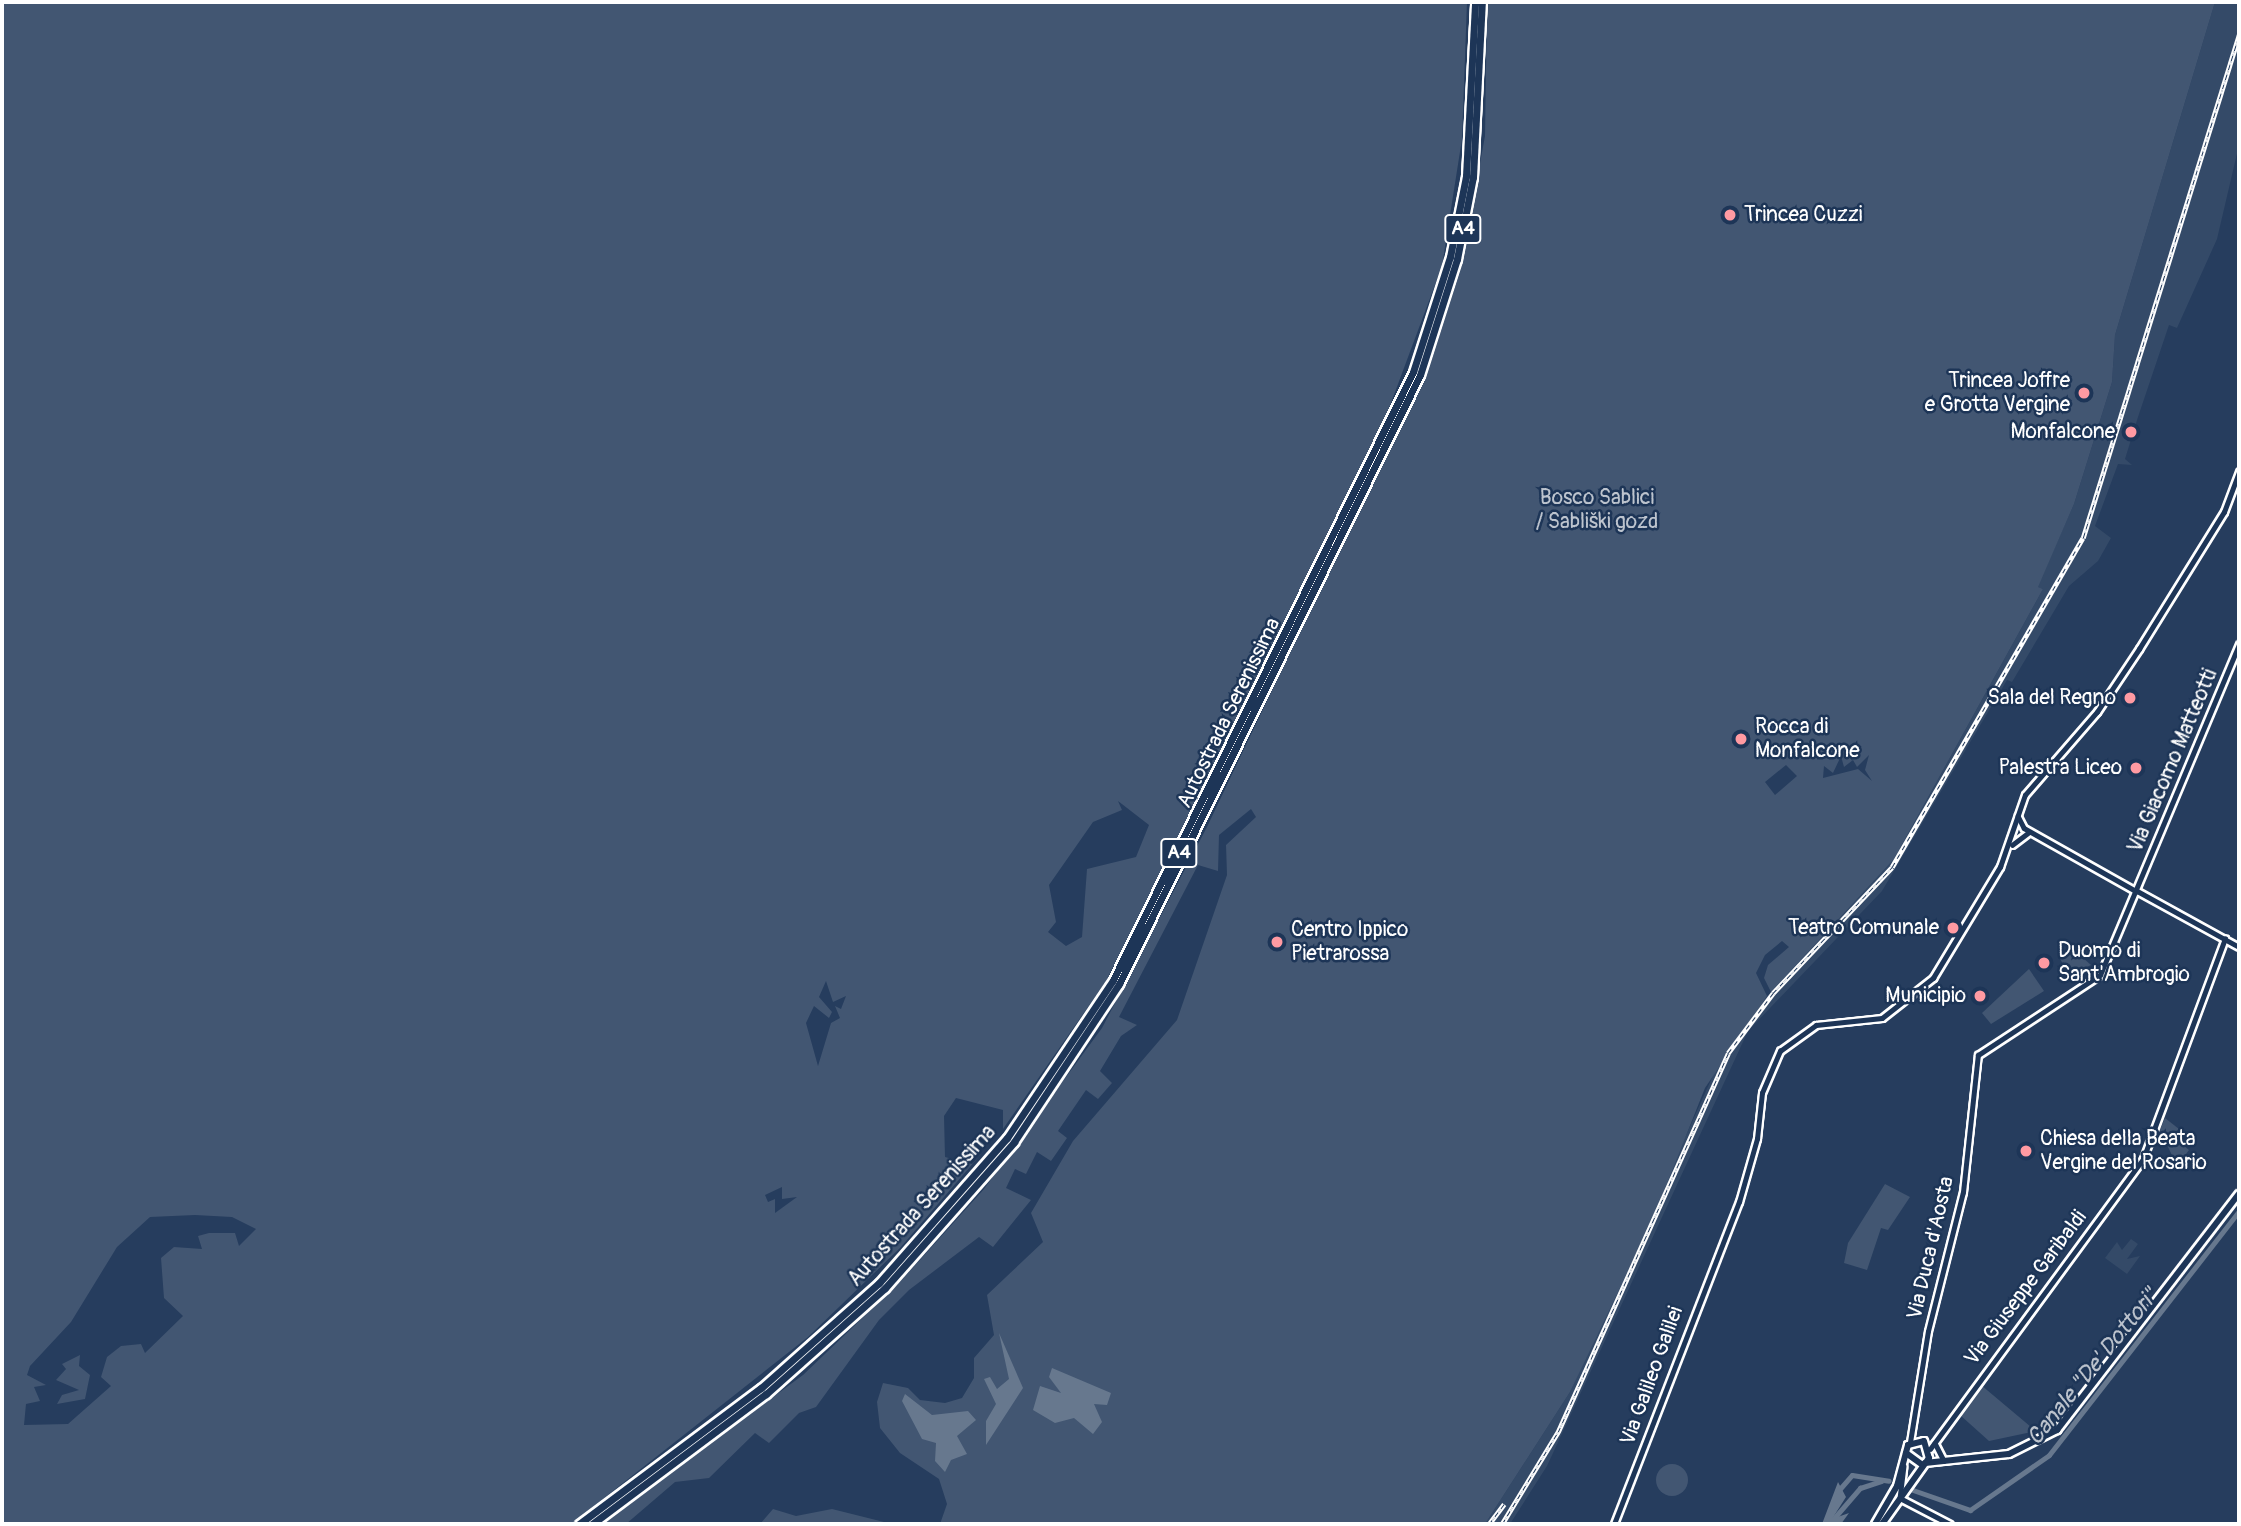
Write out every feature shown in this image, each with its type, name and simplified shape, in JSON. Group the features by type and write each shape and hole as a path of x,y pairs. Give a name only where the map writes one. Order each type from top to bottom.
{"highway":[{"name":"Autostrada Serenissima","path":"579,1524 753,1395 879,1283 1007,1138 1113,980 1391,425 1427,335 1466,176 1475,2"},
{"name":"Autostrada Serenissima","path":"592,1524 766,1394 886,1288 1014,1142 1119,984 1420,375 1457,259 1473,177 1482,2"}],"main road":[{"name":"Via Giacomo Matteotti","path":"1977,1059 1990,1042 2101,975 2239,644"},
{"path":"2137,891 2239,947"},
{"name":"Via Duca d'Aosta","path":"1910,1442 1928,1331 1963,1192 1977,1059"},
{"path":"1906,1451 1910,1461 1947,1462 2026,1450 2057,1430 2239,1194"},
{"path":"1875,1524 1903,1465 1910,1442 1923,1440 1931,1451 1947,1462"},
{"path":"1882,1524 1911,1477 1931,1451"},
{"path":"1911,1477 1947,1462"}],"street":[{"path":"2000,867 2018,816 2033,784 2090,717 2139,649 2178,577 2213,531 2239,472"},
{"path":"2018,816 2030,832 2137,891"},
{"path":"2000,867 2016,838 2030,832"},
{"name":"Via Galileo Galilei","path":"1614,1524 1757,1139 1763,1088 1783,1046 1815,1025 1882,1018 1913,997 1940,968 2000,867"},
{"name":"Via Giuseppe Garibaldi","path":"1931,1451 1937,1438 2143,1159 2225,939"},
{"path":"1937,1438 1936,1454 1947,1462"},
{"path":"1903,1465 1900,1498 1950,1524"}],"shaded area":[{"path":"2215,2 2239,2 2239,145 2217,239 2177,328 2169,325 2138,417 2125,459 2132,465 2118,464 2095,526 2111,538 2098,561 2069,586 2012,682 2007,680 1882,891 1748,1031 1547,1466 1510,1524 1485,1524 1570,1392 1720,1060 1761,1003 1894,859 2043,589 2037,587 2074,504 2112,382 2115,335"},
{"path":"2131,1239 2138,1244 2127,1259 2140,1256 2127,1274 2105,1258 2117,1242 2122,1250"},
{"path":"999,1333 1023,1388 986,1445 986,1421 996,1404 984,1379 990,1377 997,1389 1009,1379"},
{"path":"1052,1368 1111,1393 1107,1405 1094,1404 1102,1422 1093,1434 1074,1418 1055,1423 1033,1410 1040,1386 1061,1393 1049,1377"},
{"path":"905,1394 932,1415 968,1411 976,1420 957,1436 967,1454 951,1460 945,1472 935,1461 936,1443 922,1439 902,1401"},
{"path":"1838,1482 1846,1497 1832,1519 1849,1513 1841,1524 1822,1524"}],"green space":[{"path":"2,2 1467,2 1462,139 1442,266 1376,443 1106,981 1003,1129 1003,1110 956,1098 944,1116 945,1157 972,1164 988,1146 900,1248 808,1337 571,1524 2,1524","holes":["1118,801 1149,825 1136,857 1087,869 1082,937 1066,946 1048,932 1056,922 1049,885 1093,822 1122,810","826,981 833,1002 846,996 841,1009 835,1006 840,1018 831,1023 818,1066 806,1023 814,1006 829,1018 832,1012 819,997","782,1187 782,1199 797,1197 775,1213 775,1199 768,1202 765,1195","150,1217 232,1217 256,1229 239,1246 235,1233 209,1233 198,1236 202,1249 174,1247 161,1258 164,1298 183,1316 145,1353 141,1344 121,1346 107,1357 101,1377 111,1386 68,1424 24,1425 26,1404 40,1401 34,1387 46,1385 27,1375 30,1366 71,1322 117,1247"]},
{"name":"Bosco Sablici / Sabliški gozd","path":"1487,2 2215,2 2115,335 2112,382 2074,504 2038,587 2043,589 1894,859 1771,992 1764,978 1768,965 1789,947 1782,941 1765,955 1756,973 1767,996 1705,1088 1652,1221 1570,1392 1485,1524 940,1524 947,1504 939,1479 900,1453 880,1428 877,1402 883,1383 908,1388 920,1400 945,1403 962,1398 974,1378 974,1358 994,1335 987,1295 1043,1242 1031,1213 1073,1141 1177,1020 1227,875 1226,845 1256,817 1251,809 1219,835 1218,871 1198,865 1119,1017 1137,1025 1121,1036 1100,1071 1112,1083 1098,1099 1086,1090 1058,1131 1067,1138 1051,1161 1037,1152 1026,1174 1015,1169 1006,1188 1031,1200 993,1247 979,1237 909,1290 879,1320 816,1407 799,1413 769,1443 755,1433 709,1478 675,1482 626,1524 601,1524 803,1375 900,1282 984,1189 1102,1028 1207,827 1436,345 1460,272 1485,136","holes":["1869,755 1865,770 1872,781 1858,769 1823,778 1824,766 1833,773 1841,756 1844,767 1853,760 1857,767","1786,765 1797,776 1775,795 1765,782"]},
{"path":"2073,949 2091,965 2070,975 2060,959"},
{"path":"2029,969 2044,991 1991,1024 1982,1013"},
{"path":"2165,1118 2179,1129 2174,1138 2189,1150 2177,1166 2160,1130"},
{"path":"1885,1184 1910,1197 1888,1230 1881,1228 1867,1270 1844,1263 1848,1243"},
{"path":"80,1355 79,1366 90,1375 85,1399 57,1404 62,1395 79,1390 56,1380 66,1369 62,1364"},
{"path":"1981,1385 2036,1431 1989,1441 1960,1415"},
{"path":"1672,1464 1683,1469 1688,1480 1683,1491 1672,1496 1661,1491 1656,1480 1661,1469"},
{"path":"773,1509 796,1516 832,1509 892,1524 760,1524"}],"waterway":[{"name":"Canale \"De' Dottori\"","path":"1910,1489 1970,1510 2049,1455 2239,1211"},
{"name":"Canale \"De' Dottori\"","path":"1838,1491 1852,1475 1889,1481"},
{"name":"Canale \"De' Dottori\"","path":"1829,1524 1860,1488 1881,1481"}],"railway":[{"path":"1502,1524 1558,1432 1728,1053 1773,993 1892,867 2083,538 2239,35"},
{"path":"1489,1524 1504,1504"}],"place":[{"name":"Trincea Cuzzi","path":"1730,215"},
{"name":"Trincea Joffre e Grotta Vergine","path":"2084,393"},
{"name":"Monfalcone","path":"2131,432"},
{"name":"Sala del Regno","path":"2130,698"},
{"name":"Rocca di Monfalcone","path":"1741,739"},
{"name":"Palestra Liceo","path":"2136,768"},
{"name":"Teatro Comunale","path":"1953,928"},
{"name":"Centro Ippico Pietrarossa","path":"1277,942"},
{"name":"Duomo di Sant'Ambrogio","path":"2044,963"},
{"name":"Municipio","path":"1980,996"},
{"name":"Chiesa della Beata Vergine del Rosario","path":"2026,1151"}]}
